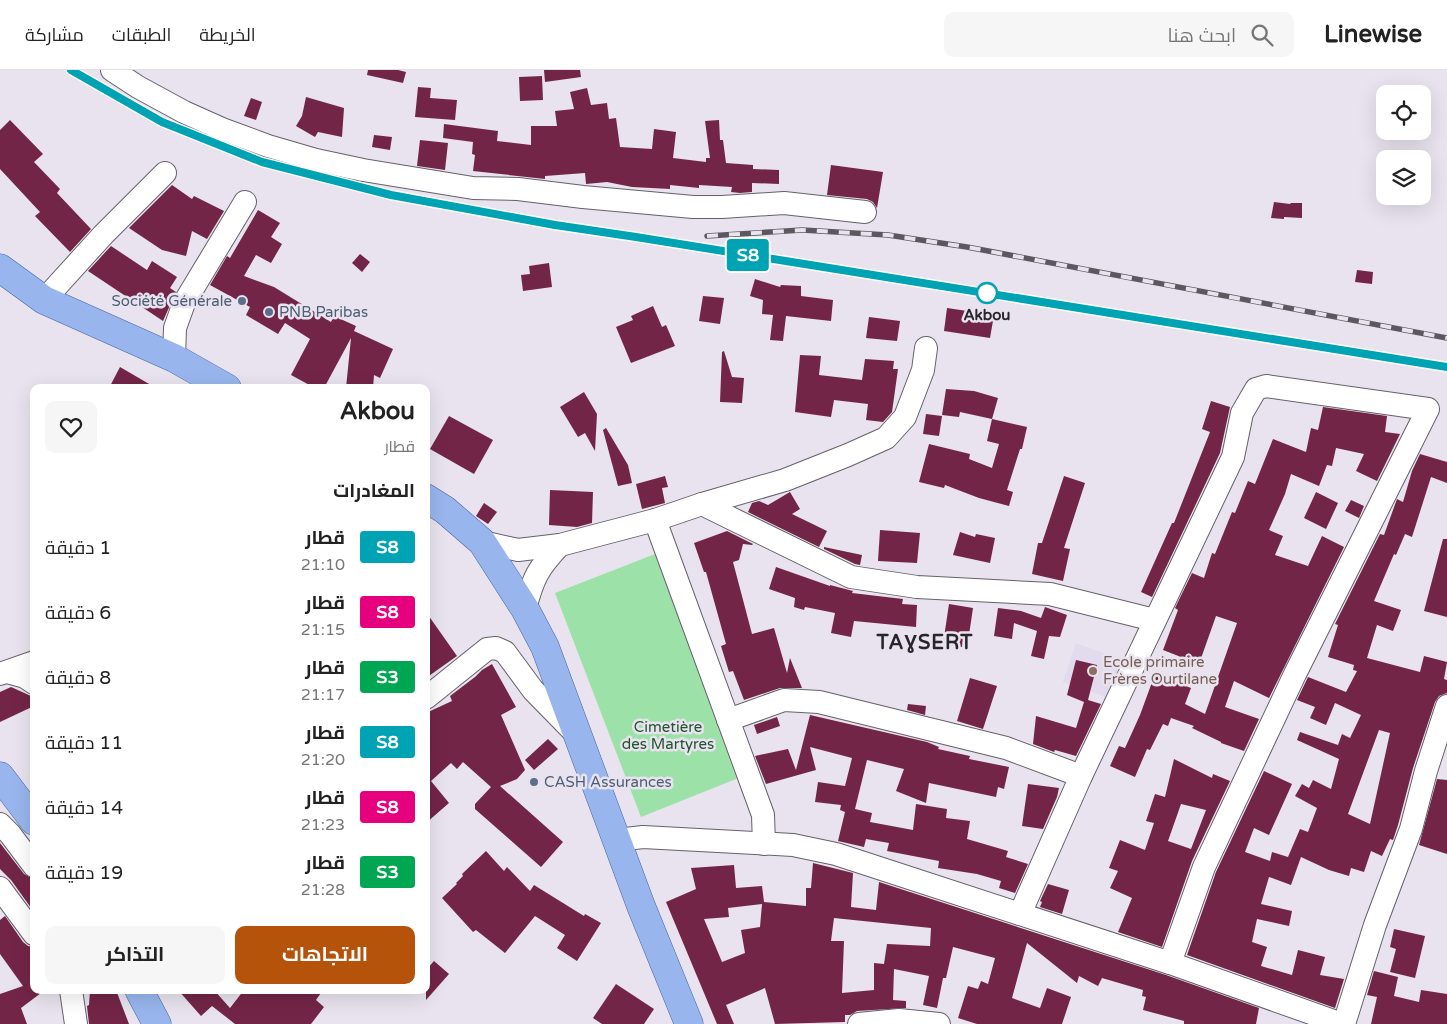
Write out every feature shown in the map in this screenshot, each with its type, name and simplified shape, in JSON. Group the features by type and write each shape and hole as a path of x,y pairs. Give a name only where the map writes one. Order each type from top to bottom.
{"main road":[{"path":"0,268 44,300 174,358 220,384"},
{"path":"430,501 445,510 482,542 525,609 545,647 641,906 689,1024"},
{"path":"0,776 30,816"},
{"path":"141,994 157,1024"}],"street":[{"path":"112,70 138,87 184,112 222,129 268,146 316,160 363,170 473,188 518,189 693,207 784,203 865,212"},
{"path":"44,300 103,235 165,173"},
{"path":"174,358 175,328 184,303 245,202"},
{"path":"482,542 518,550 560,545 655,520 785,480 886,438 905,417 923,370 926,348"},
{"path":"1020,914 1081,776 1233,457 1242,413 1256,389 1266,386 1438,410 1299,665 1204,867 1170,963"},
{"path":"702,504 852,576 917,587 1050,594 1154,620"},
{"path":"655,520 763,815 764,844"},
{"path":"525,609 531,586 542,564 560,545"},
{"path":"430,695 487,649 496,648 505,652 533,690 579,738"},
{"path":"3,673 30,663"},
{"path":"3,673 25,677 30,680"},
{"path":"728,720 784,700 819,702 1006,748 1081,776"},
{"path":"618,840 643,837 793,845 836,854 1170,963 1343,1024 1375,925 1411,829 1426,771 1447,706"},
{"path":"0,824 30,861"},
{"path":"0,888 30,929"},
{"path":"72,994 76,1024"},
{"path":"860,1024 899,1020 939,1024"}],"shaded area":[{"name":"Ecole primaire Frères Ourtilane","path":"1076,643 1125,661 1107,697 1063,682"}],"green space":[{"name":"Cimetière des Martyres","path":"655,554 741,777 641,817 555,593"}],"building":[{"path":"368,70 398,70 406,72 403,83 367,75"},
{"path":"544,70 580,70 581,77 545,82"},
{"path":"542,76 543,100 520,101 519,77"},
{"path":"418,87 431,88 430,98 457,100 455,120 415,117"},
{"path":"587,88 591,105 607,103 609,119 616,118 620,147 652,149 654,129 676,132 673,158 706,162 706,158 710,158 705,121 719,120 720,140 723,140 726,163 753,165 753,169 779,170 779,184 752,183 752,192 740,193 731,192 732,187 699,185 699,188 670,185 670,189 632,187 607,182 586,184 585,173 545,176 545,179 473,171 475,155 472,154 473,142 443,138 444,124 498,131 497,141 531,145 531,126 557,126 555,111 574,109 570,92"},
{"path":"306,97 344,108 342,137 318,132 315,137 296,126 302,116"},
{"path":"251,98 262,102 256,120 244,116"},
{"path":"10,120 43,154 34,162 60,189 57,193 91,229 70,252 35,216 40,212 0,169 0,130"},
{"path":"374,135 392,137 390,150 372,147"},
{"path":"420,140 448,143 445,170 417,166"},
{"path":"831,165 883,172 877,208 873,202 867,199 827,195"},
{"path":"172,185 192,199 194,196 224,211 207,239 192,231 186,256 162,250 129,228"},
{"path":"1274,202 1302,203 1302,218 1271,218"},
{"path":"258,210 280,223 271,237 282,244 271,263 256,255 244,276 274,287 331,322 334,316 356,326 354,331 393,349 380,378 374,375 373,384 346,384 351,338 326,384 308,384 291,375 310,339 285,323 278,334 246,315 250,307 210,285 227,256 230,258"},
{"path":"111,246 147,270 152,261 177,277 170,288 176,292 163,321 88,271"},
{"path":"360,254 370,262 362,272 352,263"},
{"path":"549,263 552,287 523,291 521,275 530,274 529,266"},
{"path":"1357,270 1373,272 1372,284 1355,282"},
{"path":"755,279 780,287 781,285 801,286 801,296 833,300 831,321 786,316 783,341 770,340 773,315 762,314 763,300 750,296"},
{"path":"703,296 724,298 720,324 699,321"},
{"path":"653,306 662,327 666,325 675,346 631,363 616,327 633,320 631,316"},
{"path":"947,308 994,315 990,338 944,331"},
{"path":"869,317 900,321 897,341 866,338"},
{"path":"724,351 732,377 744,378 742,403 720,402 722,352"},
{"path":"800,355 821,356 819,375 862,380 865,359 894,361 893,369 898,369 892,412 883,422 866,420 868,404 834,400 831,417 795,412"},
{"path":"120,367 149,384 111,384"},
{"path":"946,389 974,391 998,398 992,419 960,412 959,417 942,415"},
{"path":"584,392 597,414 595,451 585,433 578,437 560,407"},
{"path":"1211,401 1230,407 1220,453 1152,597 1141,592 1172,523 1174,523 1210,432 1202,429"},
{"path":"1323,407 1387,416 1385,432 1400,434 1377,481 1356,471 1364,454 1336,448 1332,466 1327,465 1319,486 1291,474 1285,494 1269,530 1283,536 1275,555 1308,566 1322,536 1344,547 1269,698 1234,681 1225,707 1259,719 1244,751 1221,743 1192,728 1194,726 1171,718 1168,726 1163,724 1150,750 1147,749 1135,777 1110,766 1119,746 1125,748 1140,715 1155,674 1191,688 1185,704 1205,714 1237,623 1216,616 1199,664 1163,650 1178,610 1175,608 1192,573 1204,578 1212,553 1215,554 1232,512 1235,513 1248,481 1255,484 1273,439 1306,452 1311,428 1318,430"},
{"path":"926,414 942,416 939,436 923,434"},
{"path":"449,416 493,440 474,474 430,449"},
{"path":"992,419 1027,427 1022,449 1020,449 1007,490 1013,492 1009,506 979,498 945,485 944,488 919,482 929,444 970,454 969,459 992,468 999,444 987,441"},
{"path":"606,428 628,465 632,483 618,486 603,430"},
{"path":"1420,454 1447,462 1447,483 1431,477 1412,537 1405,534 1396,555 1394,554 1374,601 1401,610 1393,631 1377,625 1367,658 1420,672 1424,656 1447,662 1444,679 1447,680 1447,693 1439,696 1435,702 1413,768 1393,840 1390,839 1382,856 1371,851 1364,872 1351,868 1349,876 1329,870 1301,857 1291,885 1269,877 1261,904 1292,911 1289,926 1257,919 1252,942 1267,947 1261,966 1292,975 1298,950 1325,957 1320,975 1344,979 1335,1008 1187,955 1216,872 1264,771 1292,784 1269,835 1254,828 1245,852 1270,861 1272,852 1288,857 1300,829 1308,832 1317,808 1295,796 1302,784 1309,788 1313,780 1331,789 1339,759 1297,740 1300,732 1338,745 1342,734 1350,738 1361,715 1335,703 1326,725 1310,718 1315,707 1297,700 1308,677 1346,692 1357,671 1353,670 1354,665 1328,657 1338,625 1335,624 1380,534 1384,535 1397,499 1403,502 1412,471","holes":["1379,730 1390,733 1370,824 1348,814"]},
{"path":"665,476 668,487 662,488 665,503 642,509 636,484"},
{"path":"1064,476 1085,483 1064,548 1070,549 1063,581 1032,574 1038,543 1042,543"},
{"path":"550,490 593,492 592,523 577,527 549,525"},
{"path":"790,492 800,509 792,514 827,531 819,547 748,512 752,503 759,501 768,505"},
{"path":"1316,492 1338,503 1326,529 1304,518"},
{"path":"1351,500 1364,506 1359,518 1345,511"},
{"path":"484,503 497,512 488,524 476,516"},
{"path":"880,530 920,533 917,563 878,561"},
{"path":"727,531 753,544 743,544 739,560 733,562 752,634 774,628 787,673 790,658 802,688 780,688 744,700 733,671 729,672 721,646 726,644 706,572 704,572 694,543"},
{"path":"960,532 975,537 976,534 995,538 990,563 953,555"},
{"path":"1443,539 1447,539 1447,617 1424,611"},
{"path":"824,547 862,555 860,565 824,549"},
{"path":"776,567 830,586 853,591 852,593 903,599 902,604 917,605 916,627 854,621 851,637 831,633 835,613 805,607 804,610 794,607 795,598 769,589"},
{"path":"949,604 973,608 969,635 964,634 962,647 943,644"},
{"path":"1045,607 1067,615 1060,637 1049,636 1044,659 1031,656 1037,631 1014,623 1012,639 994,636 998,608 1021,611 1041,618"},
{"path":"430,618 457,656 430,675"},
{"path":"1076,660 1097,665 1088,700 1101,704 1076,756 1055,750 1054,752 1033,744 1036,716 1076,728 1084,702 1067,695"},
{"path":"492,664 516,707 501,715 525,770 517,779 500,786 563,842 541,867 475,809 475,804 491,787 463,762 457,769 451,763 431,781 449,803 430,820 430,711 452,701 450,696"},
{"path":"970,678 997,686 983,729 957,721"},
{"path":"11,687 30,696 30,708 0,722 0,692"},
{"path":"908,704 926,706 925,715 907,710"},
{"path":"810,715 927,742 939,747 938,749 970,756 969,759 1009,767 1004,789 998,787 996,797 929,783 926,803 896,791 904,769 867,760 855,809 872,813 870,822 913,830 916,804 947,809 946,818 970,821 967,839 1008,851 1006,857 1028,864 1015,893 999,888 1001,881 977,874 938,868 939,861 887,851 889,843 866,839 864,847 838,841 845,812 840,810 841,805 815,802 818,782 845,786 852,758 810,747 816,770 766,784 755,756 788,749 796,770"},
{"path":"777,717 780,726 757,734 754,725"},
{"path":"548,739 558,749 534,770 525,760"},
{"path":"1174,759 1212,778 1213,774 1230,781 1192,861 1162,947 1118,932 1132,898 1110,888 1118,871 1109,868 1120,840 1145,850 1154,823 1146,821 1155,794 1165,797","holes":["1181,804 1206,810 1191,849 1168,841"]},
{"path":"1437,779 1447,780 1447,854 1419,845"},
{"path":"1028,784 1059,788 1043,829 1022,826"},
{"path":"0,843 24,874 30,877 30,906 11,880 0,869"},
{"path":"486,851 504,871 507,867 530,891 534,885 584,916 585,914 601,923 577,961 557,948 565,935 535,916 505,953 476,930 473,932 442,898 457,884 463,876 462,874"},
{"path":"813,863 853,873 851,907 876,910 879,882 1166,975 1259,1008 1256,1024 1184,1024 1184,1021 1143,1010 1146,997 1142,996 1143,990 1102,978 1098,986 1079,976 1077,983 1027,943 1012,998 1040,1008 1047,988 1071,997 1062,1024 977,1024 958,1018 968,986 978,989 981,981 988,984 995,958 953,947 946,978 943,978 937,1008 923,1005 929,976 894,969 893,1000 906,1001 906,1008 857,1011 850,1015 845,1015 845,1022 775,1024 765,988 726,1005 734,1024 717,1024 666,902 696,889 691,868 734,865 736,888 762,886 764,902 806,906 806,888 811,888","holes":["762,904 760,927 741,930 745,953 722,962 704,919 729,917 728,908","834,918 931,928 930,946 887,944 884,964 874,963 874,990 842,993 844,941 831,941"]},
{"path":"1048,884 1069,890 1062,914 1040,907 1042,902 1040,901"},
{"path":"5,916 23,942 30,946 30,994 40,994 21,1008 27,1024 0,1024 0,994 23,986 0,954 0,920"},
{"path":"1394,929 1425,936 1415,978 1390,972 1396,949 1390,947"},
{"path":"434,961 449,974 426,1000 426,994 430,994 430,966"},
{"path":"1374,971 1398,977 1394,996 1419,1002 1421,990 1447,994 1447,1024 1371,1024 1377,997 1367,995"},
{"path":"616,984 654,1009 644,1024 602,1024 593,1018"},
{"path":"90,994 118,994 129,1024 89,1024 87,1006 89,1005"},
{"path":"182,994 218,994 230,1008 241,994 320,994 316,1000 324,1007 311,1024 235,1024 212,1006 201,1016"}],"railway":[{"path":"72,70 162,122 262,162 391,195 555,225 1447,367"},
{"path":"707,236 802,230 888,235 967,247 1447,338"}],"train":[{"name":"S8","path":"71,70 162,122 262,162 391,195 555,225 1447,367"}],"place":[{"name":"Akbou","path":"987,293"},
{"name":"Société Générale","path":"242,301"},
{"name":"PNB Paribas","path":"269,312"},
{"name":"Ecole primaire Frères Ourtilane","path":"1093,671"},
{"name":"CASH Assurances","path":"534,782"}],"district":[{"name":"TAƔSERT","path":"925,643"}]}
